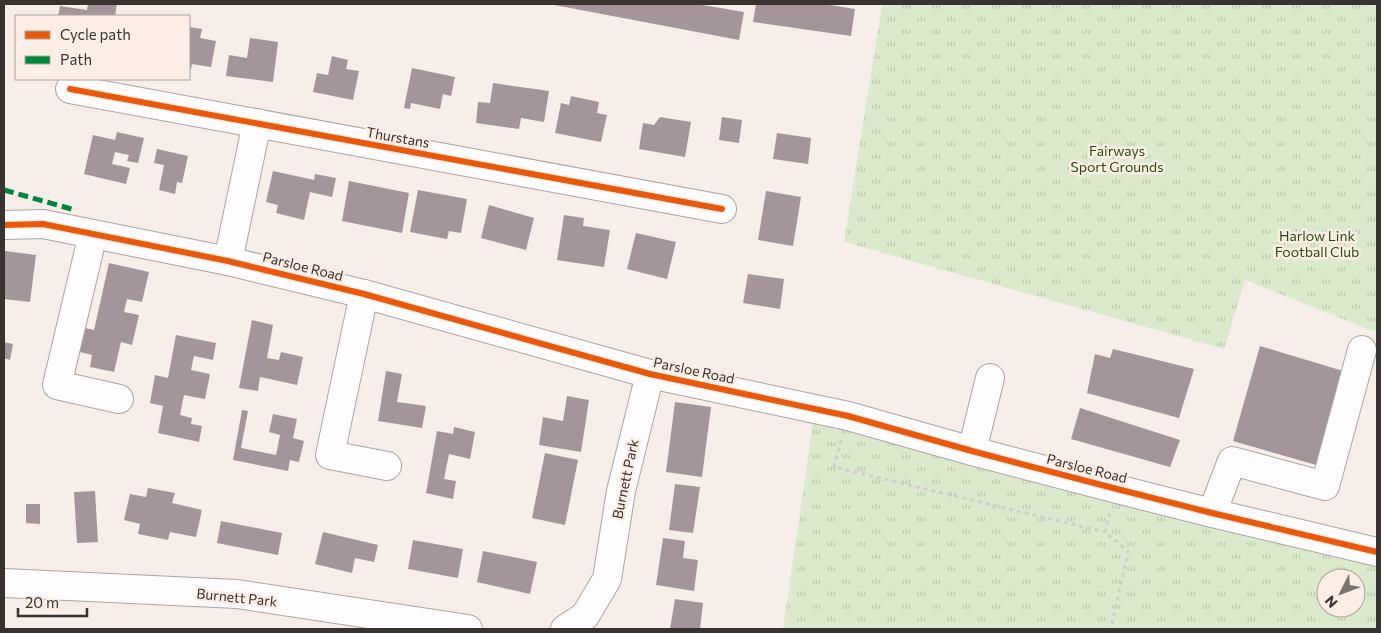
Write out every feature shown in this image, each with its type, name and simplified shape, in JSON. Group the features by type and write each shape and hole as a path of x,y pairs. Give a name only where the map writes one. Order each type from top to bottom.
{"street":[{"name":"Thurstans","path":"70,89 722,209"},
{"path":"228,261 257,123"},
{"name":"Parsloe Road","path":"4,225 43,224 228,261 364,294 650,374 848,416 1117,489 1377,552"},
{"path":"93,234 57,386 119,399"},
{"path":"364,294 330,455 388,466"},
{"path":"1212,513 1232,461 1325,486 1362,350"},
{"name":"Burnett Park","path":"565,629 585,616 607,579 621,490 650,374"},
{"path":"972,451 990,378"},
{"name":"Burnett Park","path":"4,583 237,594 468,629"}],"path":[{"path":"848,416 834,467 1105,532 1128,551 1111,629"},
{"path":"1105,532 1117,489"}],"green space":[{"name":"Fairways Sport Grounds","path":"882,4 1377,4 1377,332 1245,280 1224,349 844,242"},
{"path":"815,409 1377,547 1377,629 783,629"}],"building":[{"path":"88,4 117,4 115,15 58,15 60,6 87,10"},
{"path":"549,4 697,4 744,12 739,40"},
{"path":"756,4 824,4 855,9 851,36 753,22"},
{"path":"190,27 202,29 200,38 216,41 211,67 192,64 191,69"},
{"path":"250,38 278,42 273,82 226,76 229,55 247,58"},
{"path":"332,56 348,60 346,69 359,71 353,100 313,92 317,73 328,75"},
{"path":"412,68 455,77 451,96 443,94 440,109 411,103 410,109 404,108"},
{"path":"493,83 549,91 544,122 521,118 519,129 476,123 478,102 490,103"},
{"path":"571,96 599,102 597,113 607,115 601,142 555,133 561,103 569,105"},
{"path":"660,117 691,122 685,157 639,149 643,123 654,125"},
{"path":"722,117 742,120 739,143 719,140"},
{"path":"117,132 144,138 138,163 127,161 129,155 115,152 112,164 130,168 126,184 84,174 93,135 115,140"},
{"path":"777,133 811,138 808,164 773,159"},
{"path":"157,149 188,156 182,183 177,182 175,194 159,190 164,165 154,163"},
{"path":"273,171 314,180 315,174 336,178 332,197 310,192 304,220 276,213 278,205 266,202"},
{"path":"349,181 409,193 402,233 342,221"},
{"path":"418,190 467,199 461,233 449,231 447,239 410,232"},
{"path":"766,191 801,197 793,246 758,240"},
{"path":"489,205 534,218 526,250 481,238"},
{"path":"564,215 584,218 583,226 610,230 604,267 557,260"},
{"path":"636,233 676,242 667,279 627,269"},
{"path":"5,251 36,255 30,302 4,299"},
{"path":"109,263 149,272 142,302 127,299 124,312 139,315 132,345 121,342 114,372 90,367 92,355 76,351 81,327 94,330"},
{"path":"748,274 784,279 780,309 743,303"},
{"path":"252,320 273,325 267,358 279,360 281,352 303,357 297,385 260,377 258,391 239,388"},
{"path":"176,335 216,343 213,360 194,356 191,370 210,374 205,399 184,395 180,415 192,418 191,424 202,426 199,442 158,433 163,406 150,403 155,375 168,378"},
{"path":"4,342 13,344 10,360 4,358"},
{"path":"1260,346 1350,373 1323,467 1233,441"},
{"path":"1113,349 1194,369 1179,418 1087,393 1095,354 1110,358"},
{"path":"386,371 402,374 397,402 426,406 422,428 378,421"},
{"path":"567,396 589,400 581,452 539,445 543,417 563,421"},
{"path":"675,402 711,407 702,477 666,472"},
{"path":"1080,408 1180,440 1170,467 1071,439"},
{"path":"242,410 248,411 241,448 276,455 280,435 269,432 273,414 297,419 293,438 304,441 299,462 290,460 288,471 233,460"},
{"path":"454,427 475,432 470,459 449,454 444,479 456,481 453,499 426,493 437,431 453,434"},
{"path":"545,453 578,460 565,525 532,518"},
{"path":"675,484 700,487 693,533 669,530"},
{"path":"148,488 175,493 172,503 202,510 196,537 170,532 168,540 138,534 140,524 124,520 130,494 146,497"},
{"path":"95,491 98,542 77,543 74,492"},
{"path":"26,504 40,504 40,524 26,523"},
{"path":"221,521 282,533 278,555 217,543"},
{"path":"323,532 378,545 374,562 355,558 352,573 315,564"},
{"path":"663,538 685,541 683,558 698,560 694,591 656,585"},
{"path":"413,540 463,549 458,578 408,569"},
{"path":"483,551 537,562 530,594 477,582"},
{"path":"675,599 703,603 700,629 670,629"}],"marked path":[{"path":"4,190 75,210"}],"cycle path":[{"path":"70,89 722,209"},
{"path":"4,225 43,224 228,261 364,294 650,374 848,416 1117,489 1377,552"}],"park label":[{"name":"Harlow Link Football Club","path":"1317,244"}]}
